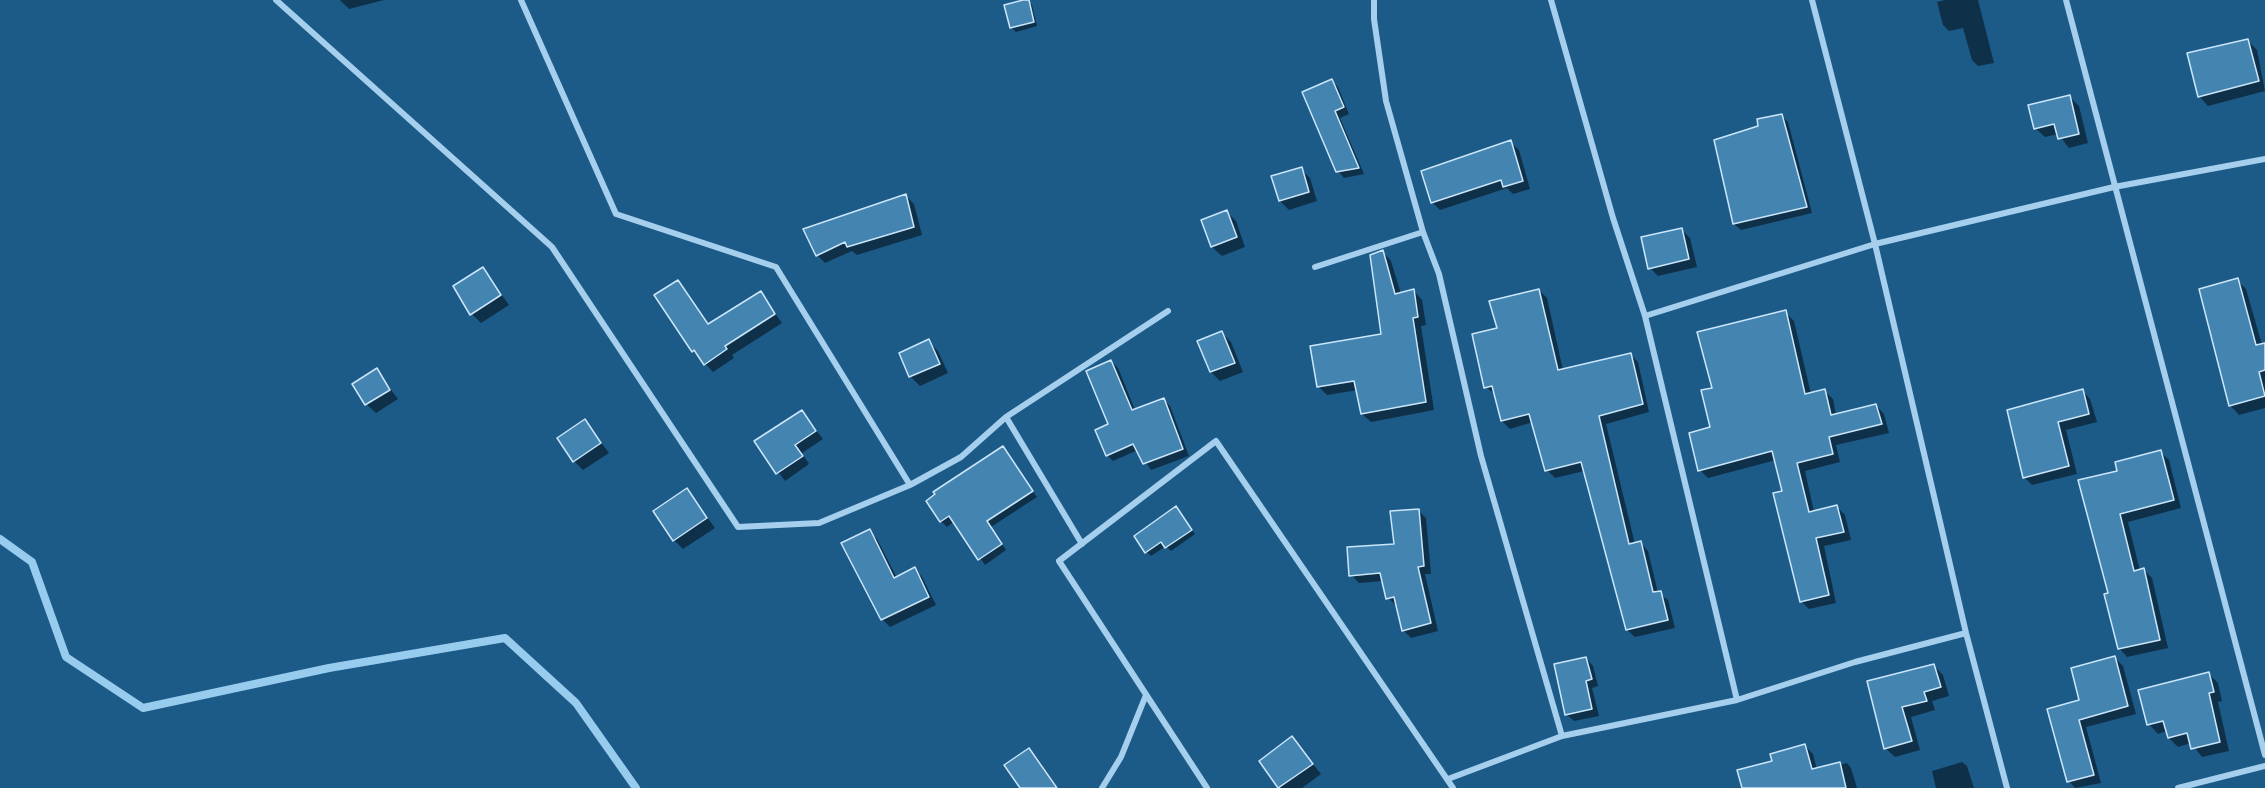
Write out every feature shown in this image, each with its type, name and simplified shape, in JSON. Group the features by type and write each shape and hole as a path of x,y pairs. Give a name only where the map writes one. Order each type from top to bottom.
{"street":[{"path":"276,0 552,247 738,527 819,523 910,485 961,457 1006,417 1168,310"},
{"path":"522,0 616,214 776,267 910,485"},
{"path":"1374,0 1374,19 1386,101 1423,232 1438,274 1481,456 1562,736"},
{"path":"1551,0 1613,218 1645,316 1737,700"},
{"path":"1812,0 1875,244 1966,633 2007,788"},
{"path":"2066,0 2265,755"},
{"path":"1645,316 1875,244 2114,187 2265,159"},
{"path":"1316,267 1423,232"},
{"path":"1006,417 1082,544"},
{"path":"1207,788 1059,561 1216,441 1453,788"},
{"path":"1448,779 1562,736 1737,700 1855,662 1966,633"},
{"path":"1102,788 1120,757 1146,695"},
{"path":"2178,788 2265,766"}],"building":[{"path":"1029,0 1034,22 1010,28 1004,5"},
{"path":"2248,39 2259,81 2198,97 2187,53"},
{"path":"1332,79 1344,107 1335,111 1359,168 1336,172 1302,92"},
{"path":"2070,95 2079,134 2058,139 2054,124 2034,129 2028,105"},
{"path":"1782,114 1807,207 1733,224 1714,140 1758,126 1757,119"},
{"path":"1511,140 1523,181 1503,187 1501,180 1431,203 1421,171"},
{"path":"1302,167 1309,192 1279,201 1271,176"},
{"path":"906,194 914,227 847,247 845,242 816,256 803,229"},
{"path":"1227,210 1237,237 1211,247 1201,220"},
{"path":"1682,228 1689,259 1648,269 1641,237"},
{"path":"1383,250 1395,294 1414,289 1418,317 1413,318 1426,402 1361,414 1354,381 1317,387 1310,346 1381,334 1370,255"},
{"path":"483,267 501,295 470,315 453,286"},
{"path":"2238,278 2256,345 2265,343 2265,370 2259,372 2265,396 2229,406 2199,289"},
{"path":"678,280 708,324 761,291 775,314 725,346 727,349 704,365 694,350 692,352 654,295"},
{"path":"1539,289 1558,370 1631,353 1643,404 1599,416 1629,544 1641,541 1653,592 1661,591 1668,620 1626,630 1581,462 1545,471 1529,414 1501,421 1492,386 1484,388 1472,334 1497,328 1489,301"},
{"path":"1786,310 1805,394 1825,389 1831,415 1876,404 1882,424 1829,437 1833,454 1797,463 1809,512 1837,505 1844,532 1816,538 1829,595 1800,602 1773,493 1782,491 1772,451 1698,471 1689,433 1710,427 1701,390 1712,388 1697,332"},
{"path":"1222,331 1235,363 1210,372 1197,341"},
{"path":"929,339 940,364 909,377 899,353"},
{"path":"1111,360 1132,410 1164,398 1183,449 1143,464 1133,444 1106,456 1095,430 1108,424 1086,371"},
{"path":"377,368 390,390 365,405 352,384"},
{"path":"2083,389 2089,414 2058,422 2069,466 2023,478 2007,410"},
{"path":"802,410 816,431 795,445 803,456 776,474 754,441"},
{"path":"585,419 601,443 573,462 557,438"},
{"path":"1003,446 1033,491 987,521 1002,544 978,560 949,516 940,522 926,501 935,494 933,492"},
{"path":"2161,450 2174,500 2120,514 2134,571 2144,568 2160,640 2118,649 2104,594 2108,593 2078,480 2117,471 2115,462"},
{"path":"687,488 707,518 673,541 653,511"},
{"path":"1176,506 1192,530 1165,548 1161,542 1145,553 1134,536"},
{"path":"1419,509 1424,566 1418,567 1431,623 1402,631 1394,597 1386,599 1380,573 1349,576 1347,547 1394,544 1390,511"},
{"path":"870,529 894,578 915,567 929,597 881,620 841,543"},
{"path":"2115,656 2128,706 2079,720 2094,775 2067,782 2047,709 2079,700 2071,668"},
{"path":"1586,657 1592,679 1586,681 1592,709 1565,715 1554,664"},
{"path":"1934,664 1941,687 1924,692 1927,701 1902,707 1912,741 1884,749 1867,681"},
{"path":"2209,672 2214,692 2209,693 2220,742 2191,749 2187,733 2168,738 2163,721 2147,725 2138,690"},
{"path":"1292,736 1313,764 1278,788 1259,761"},
{"path":"1805,744 1812,769 1840,762 1846,788 1742,788 1737,770 1772,761 1770,754"},
{"path":"1029,748 1057,788 1020,788 1004,765"}],"waterway":[{"path":"0,539 32,562 66,657 143,708 329,668 505,638 576,703 636,788"}]}
